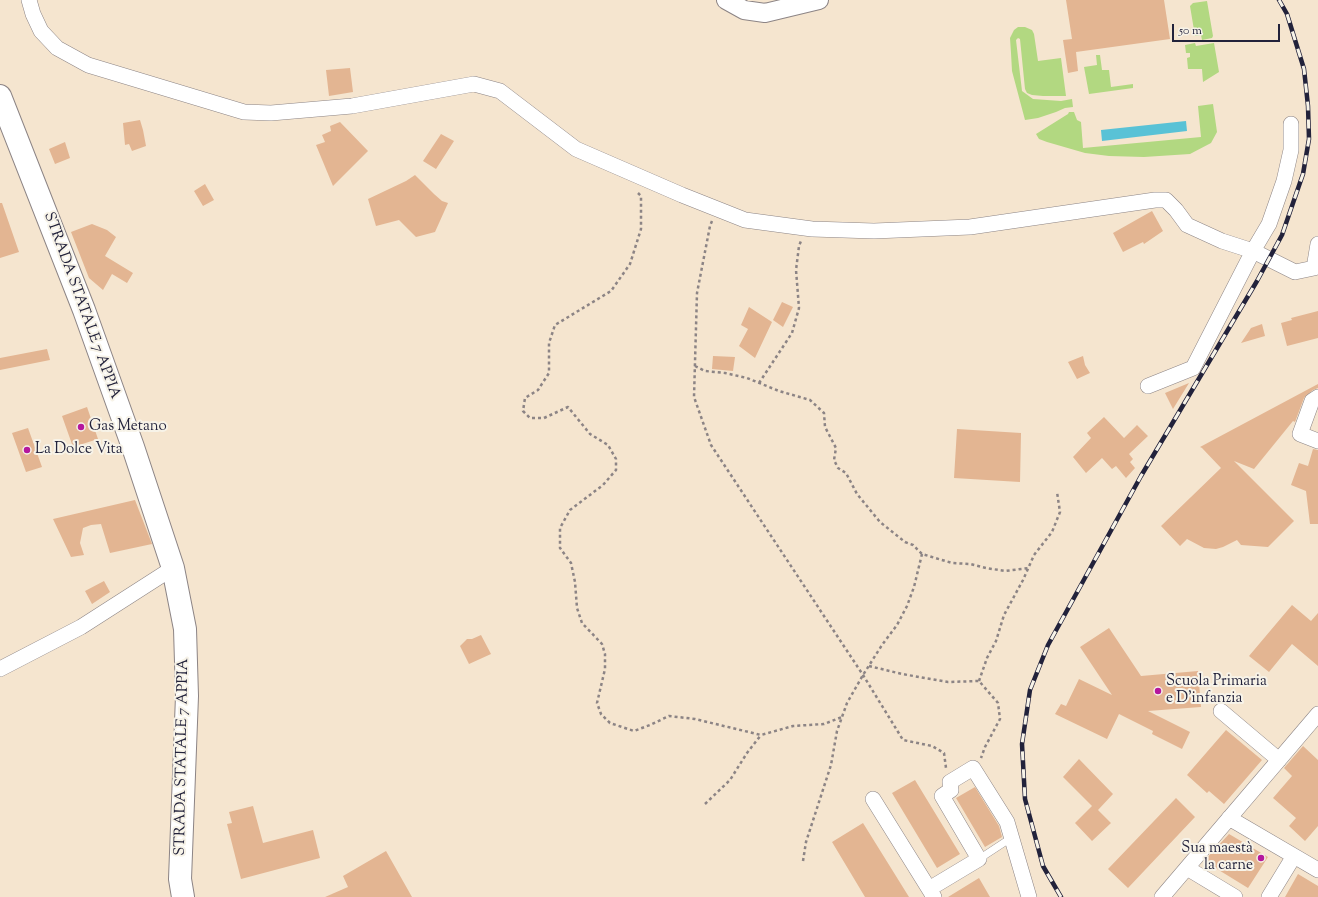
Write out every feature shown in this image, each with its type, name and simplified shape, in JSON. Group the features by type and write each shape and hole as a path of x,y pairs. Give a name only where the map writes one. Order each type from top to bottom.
{"main road":[{"name":"STRADA STATALE 7 APPIA","path":"0,96 84,310 133,447 172,568 185,629 187,696 180,879 183,897"}],"street":[{"path":"29,0 33,14 41,31 57,48 88,65 244,112 272,113 352,106 474,84 500,91 576,149 637,176 745,220 805,228 874,231 970,228 1155,200 1166,200 1188,225 1222,241 1253,251 1296,272 1314,268 1318,244"},
{"path":"726,0 744,10 764,13 819,0"},
{"path":"1148,386 1193,368 1253,251 1269,224 1284,181 1291,150 1291,124"},
{"path":"1318,397 1312,401 1300,434 1318,440"},
{"path":"0,669 81,627 172,568"},
{"path":"1221,711 1279,760"},
{"path":"1162,897 1318,714"},
{"path":"873,799 932,893 979,859 942,796 951,790 950,782 973,768 1007,822 1028,897"},
{"path":"1229,818 1318,870"},
{"path":"1269,897 1294,856"},
{"path":"1187,868 1234,897"}],"lane":[{"path":"979,859 1011,838"}],"path":[{"path":"637,176 633,187 641,196 641,229 630,264 611,291 555,326 549,343 549,373 538,390 525,398 523,411 530,418 544,418 568,407 590,434 608,445 616,459 616,470 603,486 570,510 560,528 560,548 571,563 575,582 576,608 582,624 602,644 605,654 605,669 598,703 601,714 610,723 634,731 650,726 669,716 695,719 761,735 793,726 824,724 842,717"},
{"path":"719,210 710,226 697,293 694,397 711,445 903,740 932,746 944,753 945,766 953,781"},
{"path":"759,383 792,332 799,308 796,270 799,246 805,228"},
{"path":"695,366 705,371 725,373 746,378 780,391 810,400 824,413 825,427 836,448 834,460 838,468 846,473 857,494 880,522 905,542 913,545 922,554 952,563 970,564 1005,571 1029,568"},
{"path":"979,680 987,658 996,641 1004,615 1024,580 1034,555 1052,532 1060,512 1057,492"},
{"path":"803,861 806,842 831,765 837,731 847,703 862,675 908,606 922,554"},
{"path":"869,666 902,674 948,682 979,680"},
{"path":"976,773 985,747 1000,719 998,703 979,680"},
{"path":"705,804 730,780 747,753 761,735"}],"green space":[{"path":"1207,1 1213,36 1212,38 1202,40 1201,35 1195,36 1190,6 1193,3"},
{"path":"1018,27 1025,27 1032,30 1034,34 1038,61 1061,58 1066,96 1043,96 1027,93 1025,89 1020,39 1018,38 1016,40 1022,91 1033,99 1061,101 1072,99 1073,107 1065,108 1038,118 1025,120 1012,71 1010,38 1014,30"},
{"path":"1195,43 1196,46 1214,43 1219,72 1203,82 1202,69 1188,69 1187,58 1190,57 1190,53 1186,53 1185,45"},
{"path":"1096,55 1100,55 1102,70 1109,70 1111,87 1133,84 1133,88 1089,94 1084,67 1097,65"},
{"path":"1213,104 1217,132 1211,143 1190,154 1144,157 1109,156 1085,153 1039,139 1036,134 1069,112 1074,112 1077,120 1081,122 1083,148 1201,137 1198,106"}],"water":[{"path":"1186,121 1187,131 1102,141 1101,130"}],"building":[{"path":"1066,0 1164,0 1170,39 1076,52 1078,71 1068,73 1063,40 1072,39"},
{"path":"350,68 353,92 329,96 326,70"},
{"path":"140,120 146,146 132,151 129,144 125,145 123,123"},
{"path":"340,122 368,151 333,186 316,145 325,142 322,135 331,131 330,126"},
{"path":"441,134 454,141 436,169 423,161"},
{"path":"65,142 70,158 55,164 49,149"},
{"path":"415,175 442,201 448,203 435,232 416,237 399,220 376,226 368,199 406,181"},
{"path":"205,184 214,200 203,206 194,191"},
{"path":"0,203 2,203 19,252 0,258"},
{"path":"1152,211 1163,231 1144,244 1143,242 1123,252 1113,233"},
{"path":"92,224 107,230 116,237 105,256 133,273 127,283 112,274 103,290 89,278 71,232"},
{"path":"782,302 793,307 783,327 773,320"},
{"path":"749,307 772,322 755,358 739,346 748,329 741,325"},
{"path":"1318,311 1318,338 1287,346 1281,323 1292,320 1291,318"},
{"path":"1262,324 1265,336 1241,343 1251,328"},
{"path":"47,349 50,360 0,370 0,358"},
{"path":"713,356 735,357 733,371 712,369"},
{"path":"1083,356 1085,365 1090,373 1077,379 1068,362"},
{"path":"1189,383 1173,409 1165,393"},
{"path":"1318,384 1318,388 1313,390 1304,398 1295,422 1293,421 1254,469 1234,461 1294,521 1268,547 1241,545 1237,540 1216,549 1204,548 1187,539 1180,546 1161,526 1221,468 1200,447"},
{"path":"87,407 98,439 73,447 62,416"},
{"path":"1104,417 1124,438 1137,425 1148,436 1129,454 1133,459 1130,462 1135,468 1126,478 1116,466 1112,469 1102,458 1086,473 1073,457 1091,438 1087,433"},
{"path":"28,428 42,467 26,472 12,433"},
{"path":"957,429 1021,433 1020,482 954,478"},
{"path":"1313,449 1318,450 1318,524 1310,524 1306,491 1291,485 1299,463 1308,466"},
{"path":"135,500 152,544 110,553 101,524 91,525 83,528 80,543 84,555 71,557 53,519"},
{"path":"104,581 110,592 92,604 85,591"},
{"path":"1292,605 1311,621 1318,613 1318,666 1292,644 1269,672 1249,656"},
{"name":"Scuola Primaria e D'infanzia","path":"1109,628 1141,676 1198,671 1201,707 1148,711 1190,732 1182,749 1152,734 1153,731 1119,714 1107,739 1055,714 1061,704 1066,706 1079,679 1112,695 1080,647"},
{"path":"481,635 491,654 469,664 460,646 467,639 472,639"},
{"path":"1226,730 1262,760 1224,804 1209,791 1207,793 1187,775"},
{"path":"1303,746 1318,760 1318,826 1305,841 1289,826 1296,818 1273,798 1292,776 1284,768"},
{"path":"1079,759 1113,794 1098,810 1111,823 1092,841 1075,823 1092,806 1063,777"},
{"path":"915,780 960,854 937,868 892,793"},
{"path":"975,787 999,826 1002,837 985,847 956,798"},
{"path":"1176,798 1195,817 1128,888 1108,869"},
{"path":"253,806 263,843 313,830 320,858 241,879 227,824 232,823 229,812"},
{"path":"863,823 909,897 865,897 832,842"},
{"path":"1229,834 1268,857 1248,888 1204,861"},
{"path":"386,851 412,897 325,897 348,887 343,876"},
{"path":"1298,874 1318,886 1318,897 1285,897"},
{"path":"979,878 990,897 948,897"}],"railway":[{"path":"1061,897 1043,866 1025,799 1022,744 1030,690 1048,645 1141,476 1257,281 1282,235 1303,174 1309,139 1308,106 1304,69 1287,14 1279,0"}],"place":[{"name":"Gas Metano","path":"81,427"},
{"name":"La Dolce Vita","path":"27,450"},
{"name":"Scuola Primaria e D'infanzia","path":"1158,691"},
{"name":"Sua maestà la carne","path":"1261,858"}]}
